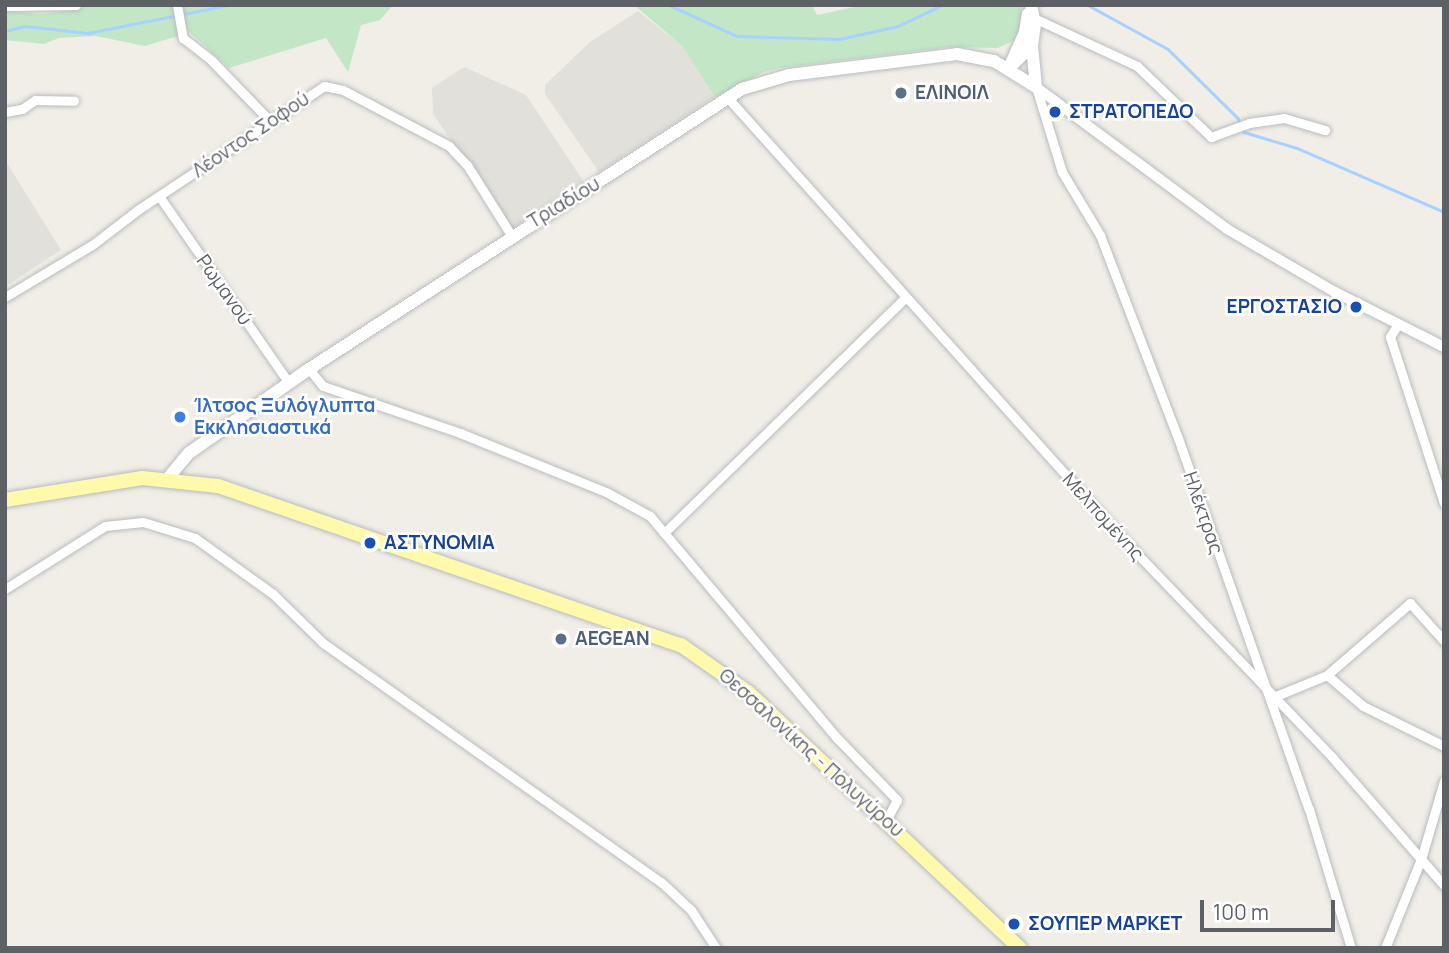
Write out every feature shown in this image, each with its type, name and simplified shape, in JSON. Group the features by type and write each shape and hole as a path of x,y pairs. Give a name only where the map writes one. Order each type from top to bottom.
{"main road":[{"path":"1031,9 1026,44 1036,87"},
{"path":"990,59 1026,44"},
{"path":"1009,68 1026,44"},
{"name":"Τριαδίου","path":"168,478 189,453 309,369 511,235 727,97 789,75 940,54 990,59 1009,68 1036,87"},
{"name":"Θεσσαλονίκης - Πολυγύρου","path":"5,500 125,480 168,478 249,495 681,645 733,678 1020,948"}],"street":[{"path":"5,6 76,5"},
{"path":"177,5 183,38 212,61 269,120"},
{"path":"1031,9 1137,66 1211,137 1249,123 1284,118 1325,130"},
{"name":"Λέοντος Σοφού","path":"5,297 92,245 269,120 324,86 342,90 460,156 511,235"},
{"path":"1036,87 1227,229 1444,347"},
{"name":"Ηλέκτρας","path":"1036,87 1062,172 1100,235 1167,409 1271,698 1351,948"},
{"name":"Μελπομένης","path":"727,97 905,298 1271,698 1325,750 1444,885"},
{"path":"5,112 22,109 35,100 75,101"},
{"name":"Ρωμανού","path":"159,196 289,383"},
{"path":"664,533 905,298"},
{"path":"1398,324 1390,337 1444,503"},
{"path":"309,369 323,386 460,432 606,492 650,516 836,737 897,800 886,821"},
{"path":"5,589 105,526 143,522 195,538 274,594 323,643 661,882 691,910 716,948"},
{"path":"1271,698 1327,676 1410,603 1444,641"},
{"path":"1327,676 1363,706 1444,746"},
{"path":"1385,948 1421,859 1444,781"},
{"path":"1434,874 1444,866"}],"shaded area":[{"path":"638,11 682,46 715,97 599,172 545,94 545,85 590,42"},
{"path":"464,67 526,95 584,182 512,229 433,114 432,88"},
{"path":"5,160 61,250 5,287"}],"green space":[{"path":"74,5 173,5 178,36 145,46 95,36 59,38 44,44 5,40 5,11 43,14 75,10"},
{"path":"182,5 393,5 380,20 361,25 348,72 326,38 229,68 184,27"},
{"path":"634,5 812,5 817,15 864,5 1021,5 1023,18 1017,39 998,48 948,47 780,68 764,72 715,97 682,46"}],"waterway":[{"path":"5,31 25,26 88,33 228,5"},
{"path":"669,5 737,36 839,39 898,26 942,5"},
{"path":"1088,5 1168,49 1238,118 1244,132 1297,148 1444,212"}],"place":[{"name":"ΕΛΙΝΟΙΛ","path":"901,93"},
{"name":"ΣΤΡΑΤΟΠΕΔΟ","path":"1055,112"},
{"name":"ΕΡΓΟΣΤΑΣΙΟ","path":"1356,307"},
{"name":"Ίλτσος Ξυλόγλυπτα Εκκλησιαστικά","path":"180,417"},
{"name":"ΑΣΤΥΝΟΜΙΑ","path":"370,543"},
{"name":"AEGEAN","path":"561,639"},
{"name":"ΣΟΥΠΕΡ ΜΑΡΚΕΤ","path":"1014,924"}]}
